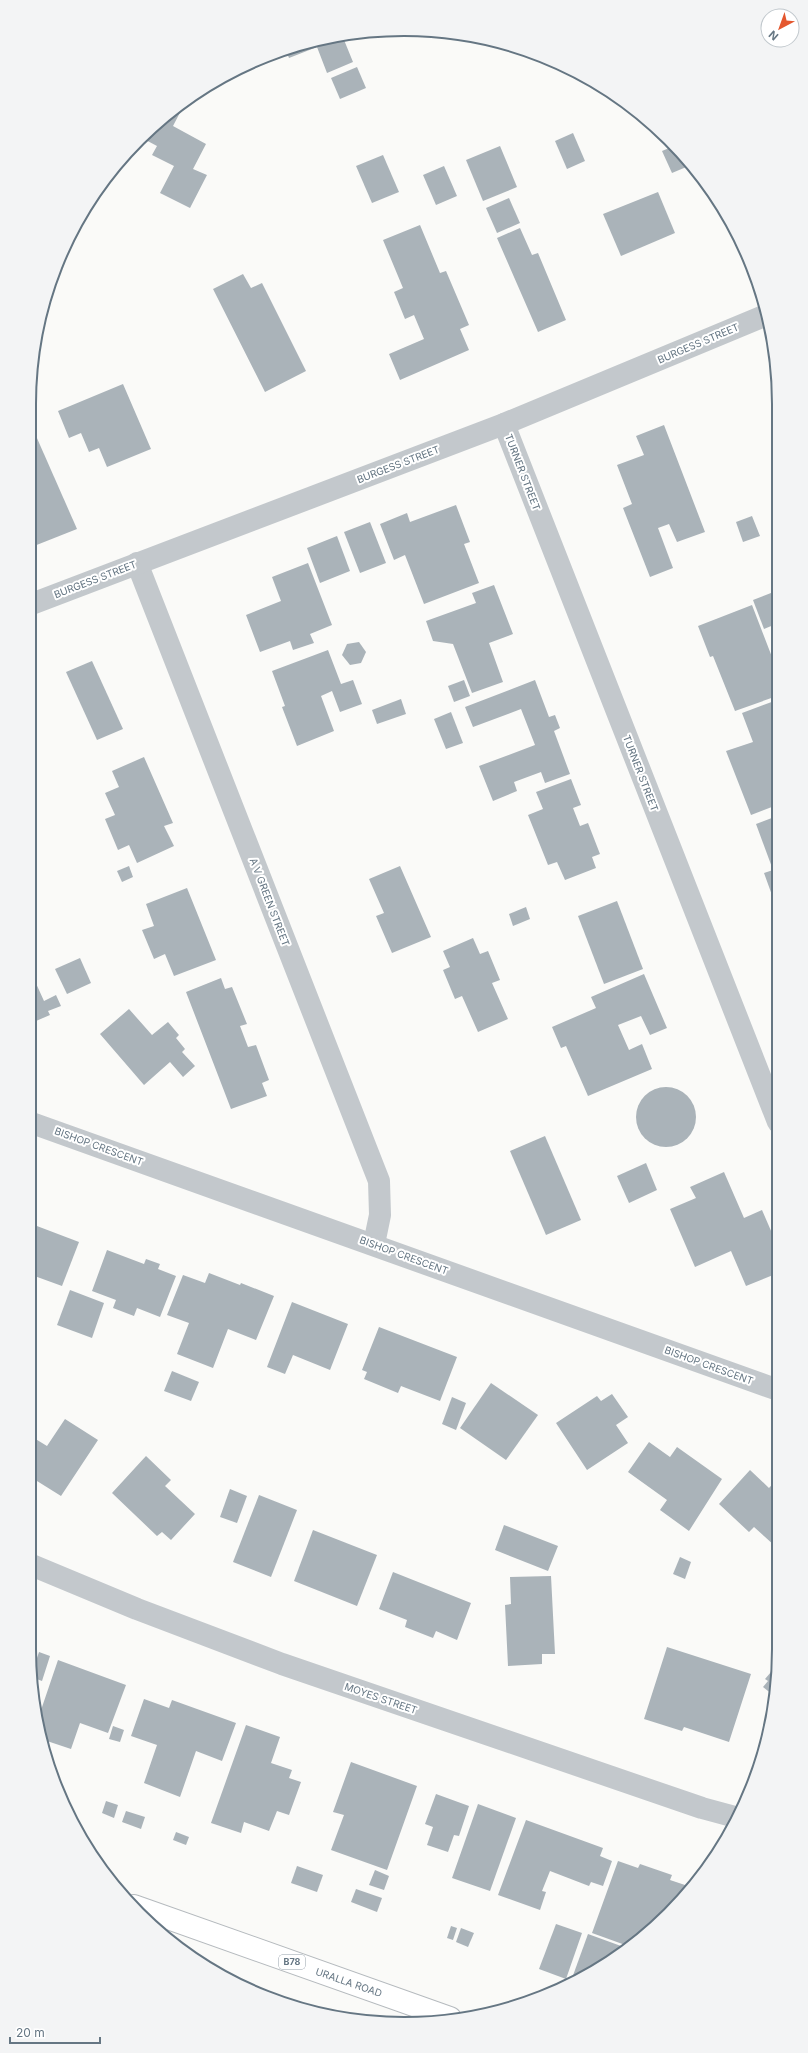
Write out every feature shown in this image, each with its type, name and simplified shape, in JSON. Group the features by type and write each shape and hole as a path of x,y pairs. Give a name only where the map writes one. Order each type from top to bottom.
{"main road":[{"name":"URALLA ROAD","path":"145,1910 441,2015"}],"street":[{"name":"BURGESS STREET","path":"36,602 504,424 761,317"},
{"name":"TURNER STREET","path":"504,424 772,1107"},
{"name":"A V GREEN STREET","path":"137,563 379,1181 380,1215 374,1244"},
{"name":"BISHOP CRESCENT","path":"36,1124 374,1244 772,1388"},
{"name":"MOYES STREET","path":"36,1567 137,1609 282,1664 702,1808 732,1816"}],"building":[{"path":"344,41 353,62 327,73 317,47 289,58 288,55 309,49 332,43"},
{"path":"357,67 366,88 340,99 331,78"},
{"path":"180,112 173,126 206,144 193,169 207,175 190,208 160,193 174,166 152,155 157,146 147,141 161,127"},
{"path":"573,133 585,161 567,169 555,141"},
{"path":"500,146 517,187 483,201 466,160"},
{"path":"668,148 686,167 672,173 662,151"},
{"path":"383,155 399,192 372,203 356,166"},
{"path":"444,166 457,196 436,205 423,175"},
{"path":"658,192 675,233 621,256 603,214"},
{"path":"509,198 520,223 497,233 486,208"},
{"path":"420,225 440,273 446,271 469,325 460,329 469,350 400,380 389,354 424,339 414,315 405,319 394,292 403,288 383,240"},
{"path":"520,228 532,255 538,253 566,320 538,332 497,238"},
{"path":"243,274 251,288 262,283 306,371 265,392 213,289"},
{"path":"123,384 151,449 107,467 99,448 89,452 81,433 69,438 58,411"},
{"path":"664,425 705,532 677,542 669,524 658,528 673,568 650,577 623,508 632,504 617,465 644,455 636,436"},
{"path":"36,436 77,529 36,545"},
{"path":"456,505 470,542 464,544 479,583 424,604 405,555 394,560 380,524 407,513 410,522"},
{"path":"752,516 760,536 743,542 736,522"},
{"path":"370,522 386,563 360,573 344,532"},
{"path":"337,536 350,571 320,583 307,548"},
{"path":"308,563 332,625 310,634 314,643 293,650 290,641 260,652 246,615 281,601 272,577"},
{"path":"494,585 513,634 489,643 503,682 472,693 453,644 433,641 426,621 476,603 472,593"},
{"path":"772,593 772,626 764,629 753,600"},
{"path":"752,605 772,657 772,698 735,711 713,656 710,657 698,626"},
{"path":"359,642 366,652 361,663 350,665 342,655 347,644"},
{"path":"328,650 341,684 353,680 362,704 340,712 332,691 321,696 334,731 297,746 282,707 285,706 272,671"},
{"path":"92,661 123,729 97,740 66,672"},
{"path":"464,680 470,696 454,702 448,686"},
{"path":"535,680 549,717 555,715 560,728 554,731 570,774 545,783 541,772 514,782 517,791 493,801 479,766 535,745 521,709 473,727 465,707"},
{"path":"401,699 406,714 377,724 372,710"},
{"path":"772,702 772,807 751,815 726,751 753,742 742,713"},
{"path":"451,712 463,743 446,749 434,719"},
{"path":"144,757 173,823 164,826 174,846 137,863 129,845 118,850 105,819 115,815 105,793 119,787 112,771"},
{"path":"571,779 581,805 573,808 580,826 588,823 600,854 592,857 596,868 565,880 557,862 548,865 528,815 543,809 536,792"},
{"path":"772,818 772,867 756,824"},
{"path":"129,866 133,877 122,882 117,871"},
{"path":"400,866 431,937 392,953 376,916 384,913 369,879"},
{"path":"772,870 772,895 764,873"},
{"path":"187,888 216,960 174,976 165,954 154,959 142,930 154,926 146,904"},
{"path":"617,901 643,969 604,984 578,916"},
{"path":"526,907 530,919 513,926 509,914"},
{"path":"473,938 480,954 488,951 500,980 492,983 508,1019 478,1032 462,996 455,999 443,970 450,967 443,951"},
{"path":"80,958 91,983 67,994 55,969"},
{"path":"644,974 667,1028 650,1035 641,1016 618,1025 629,1050 642,1044 652,1069 588,1096 566,1046 561,1048 552,1027 596,1008 591,997"},
{"path":"221,978 225,989 232,987 247,1024 240,1026 248,1047 256,1045 269,1080 262,1083 267,1096 231,1109 186,992"},
{"path":"36,983 44,1001 56,995 61,1006 48,1011 50,1015 36,1021"},
{"path":"129,1009 152,1035 168,1022 179,1035 176,1038 185,1049 182,1052 195,1066 183,1077 170,1062 144,1085 100,1034"},
{"path":"666,1087 682,1092 687,1096 691,1101 696,1117 691,1133 687,1138 682,1142 666,1147 650,1142 645,1138 641,1133 636,1117 641,1101 645,1096 650,1092"},
{"path":"545,1136 581,1220 546,1235 510,1151"},
{"path":"646,1163 657,1190 629,1203 617,1176"},
{"path":"724,1172 744,1218 762,1210 772,1233 772,1275 746,1286 731,1251 695,1267 670,1209 696,1198 690,1187"},
{"path":"36,1226 79,1242 62,1286 36,1277"},
{"path":"107,1250 144,1264 146,1259 160,1264 158,1269 176,1276 160,1317 137,1308 134,1316 113,1308 116,1300 92,1291"},
{"path":"209,1273 240,1285 241,1283 274,1296 256,1340 228,1329 213,1368 177,1354 189,1323 167,1315 183,1275 205,1283"},
{"path":"70,1290 104,1303 92,1338 57,1325"},
{"path":"292,1302 348,1324 330,1370 293,1355 285,1374 267,1367"},
{"path":"379,1327 457,1357 440,1401 401,1386 398,1393 364,1379 367,1372 362,1370"},
{"path":"172,1371 199,1382 191,1401 164,1391"},
{"path":"491,1383 538,1415 506,1460 460,1428"},
{"path":"612,1394 628,1417 616,1425 628,1443 587,1470 556,1423 597,1396 601,1401"},
{"path":"452,1397 466,1403 456,1430 442,1424"},
{"path":"65,1419 98,1440 61,1496 36,1480 36,1439 47,1446"},
{"path":"649,1442 670,1457 677,1447 722,1479 689,1531 660,1510 667,1500 628,1472"},
{"path":"146,1456 171,1480 165,1486 195,1514 171,1540 162,1532 157,1536 112,1493"},
{"path":"750,1470 769,1488 772,1485 772,1543 754,1527 749,1532 719,1504"},
{"path":"230,1489 247,1496 237,1523 220,1517"},
{"path":"259,1495 297,1510 271,1577 233,1562"},
{"path":"504,1525 558,1546 548,1571 495,1550"},
{"path":"313,1530 377,1555 357,1606 294,1581"},
{"path":"680,1557 691,1562 685,1579 673,1574"},
{"path":"393,1572 471,1603 457,1640 436,1631 433,1638 405,1627 407,1620 379,1609"},
{"path":"551,1576 555,1654 542,1654 542,1664 508,1666 505,1605 511,1604 510,1577"},
{"path":"667,1647 751,1674 729,1742 684,1727 682,1731 644,1719"},
{"path":"39,1652 50,1656 42,1681 38,1679 37,1658"},
{"path":"58,1660 126,1685 108,1733 80,1723 71,1749 48,1741 41,1710"},
{"path":"771,1672 769,1692 763,1687 768,1681 765,1679"},
{"path":"144,1699 169,1708 172,1700 236,1723 222,1761 196,1751 180,1797 144,1783 157,1745 131,1736"},
{"path":"246,1725 280,1737 271,1763 292,1770 289,1778 301,1782 289,1815 277,1811 269,1831 244,1822 241,1833 211,1823"},
{"path":"113,1726 124,1730 120,1742 109,1739"},
{"path":"351,1762 417,1786 387,1870 331,1850 344,1815 333,1812"},
{"path":"436,1794 469,1806 459,1836 454,1835 448,1852 427,1845 433,1827 425,1824"},
{"path":"106,1801 118,1805 114,1818 102,1813"},
{"path":"478,1804 516,1818 490,1891 452,1878"},
{"path":"126,1811 145,1817 141,1829 122,1822"},
{"path":"526,1820 603,1848 600,1856 612,1861 603,1886 591,1882 589,1886 550,1871 542,1891 546,1892 540,1910 498,1895"},
{"path":"176,1832 189,1837 186,1845 173,1840"},
{"path":"618,1861 638,1868 640,1864 672,1875 670,1880 686,1885 647,1926 623,1944 592,1933"},
{"path":"297,1866 323,1875 317,1892 291,1883"},
{"path":"375,1870 389,1876 384,1890 369,1885"},
{"path":"356,1889 382,1898 377,1912 351,1902"},
{"path":"556,1924 582,1933 566,1979 539,1969"},
{"path":"451,1926 457,1928 453,1940 447,1938"},
{"path":"461,1928 474,1933 468,1947 456,1942"},
{"path":"588,1934 621,1946 588,1968 573,1976"}]}
